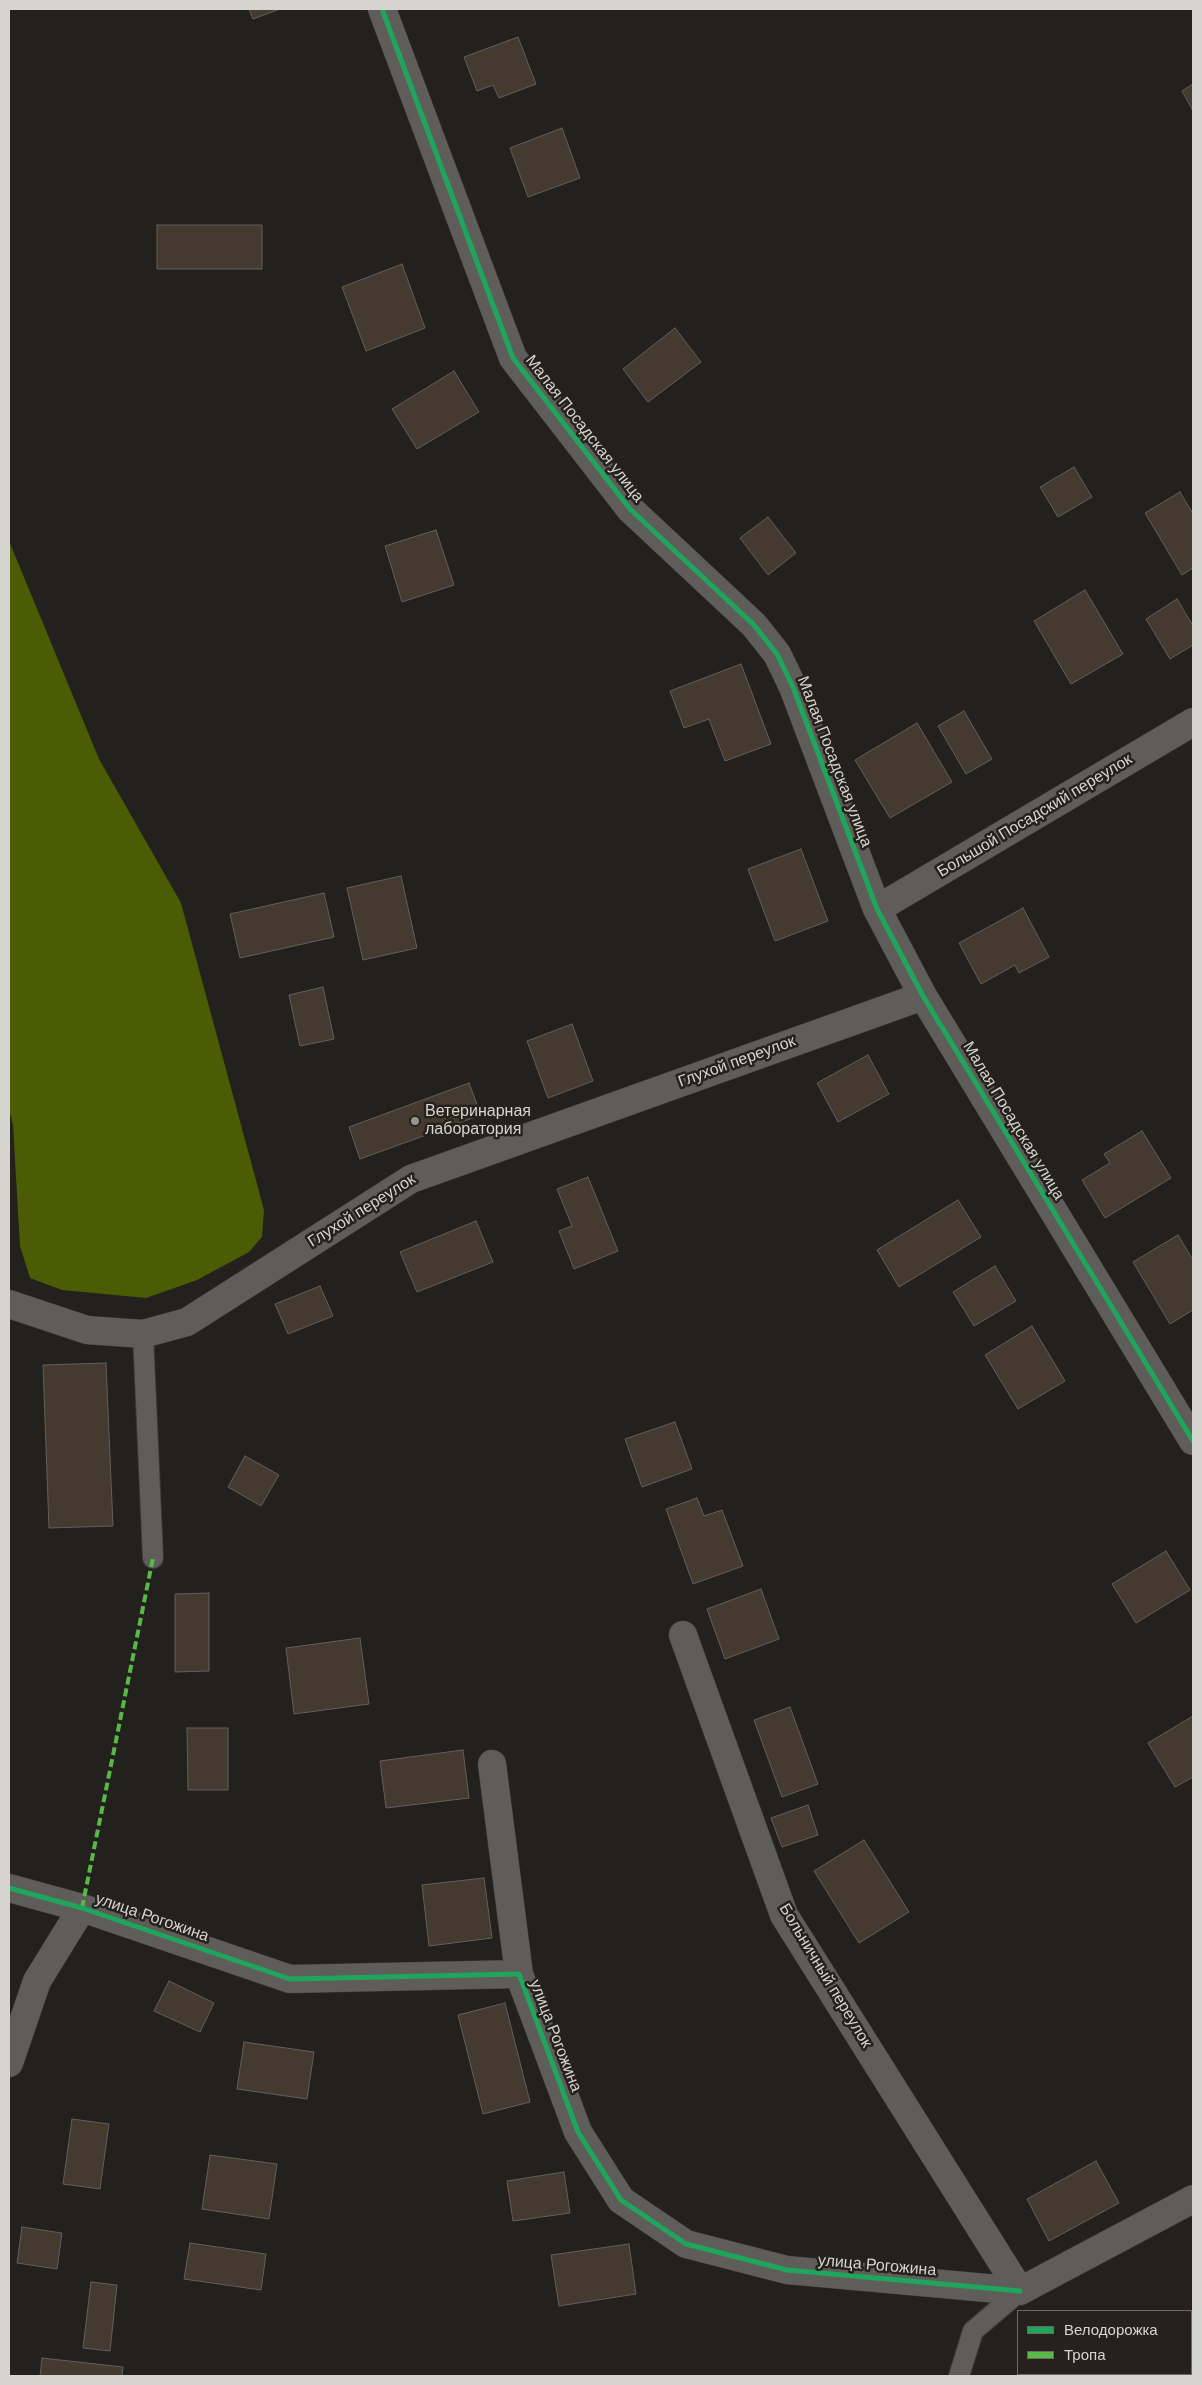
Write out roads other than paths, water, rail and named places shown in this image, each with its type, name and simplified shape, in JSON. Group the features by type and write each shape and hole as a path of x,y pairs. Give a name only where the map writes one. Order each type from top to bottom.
{"street":[{"name":"Малая Посадская улица","path":"382,9 514,358 630,510 754,625 777,654 793,687 877,910 923,996 1193,1441"},
{"name":"Большой Посадский переулок","path":"877,910 1193,722"},
{"name":"Глухой переулок","path":"9,1304 87,1330 143,1334 187,1322 411,1179 923,996"},
{"name":"Больничный переулок","path":"683,1635 784,1915 1020,2291"},
{"name":"улица Рогожина","path":"492,1764 519,1974 578,2132 622,2200 686,2244 787,2270 1020,2291"},
{"name":"улица Рогожина","path":"9,1888 82,1908 290,1979 519,1974"},
{"path":"9,2062 38,1982 82,1908"},
{"path":"1020,2291 1193,2199"}],"lane":[{"path":"143,1334 153,1558"},
{"path":"959,2376 973,2331 1020,2291"}],"place":[{"name":"Ветеринарная лаборатория","path":"415,1121"}]}
